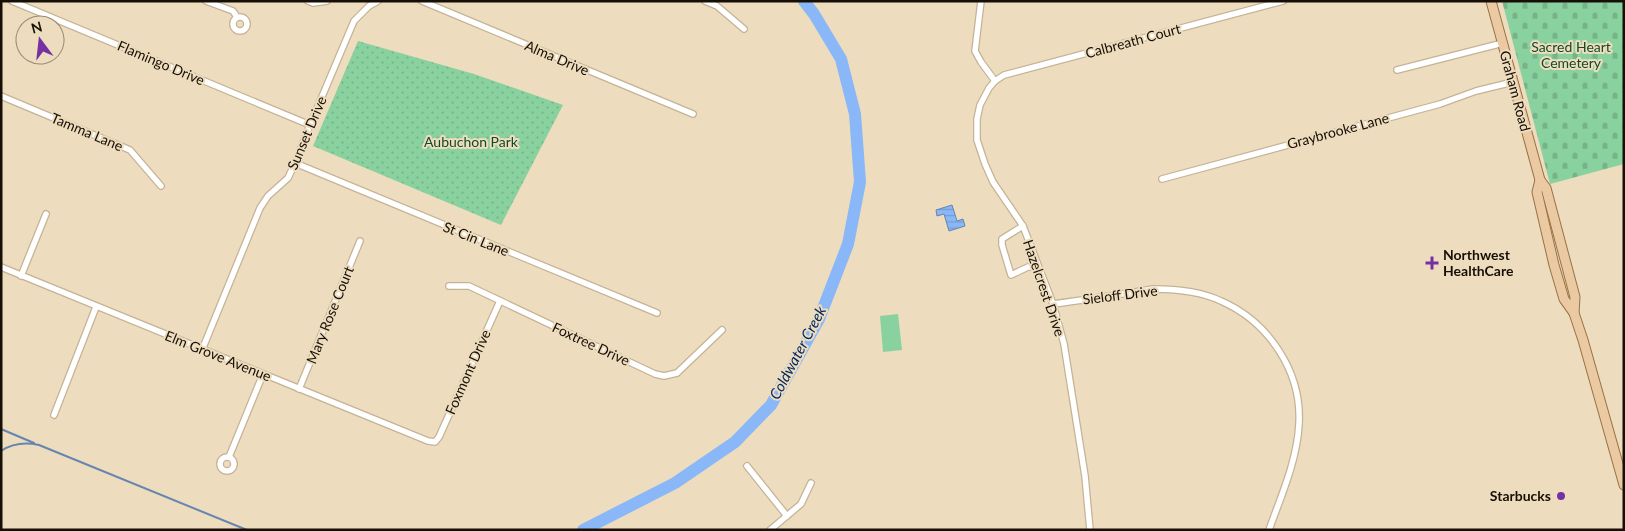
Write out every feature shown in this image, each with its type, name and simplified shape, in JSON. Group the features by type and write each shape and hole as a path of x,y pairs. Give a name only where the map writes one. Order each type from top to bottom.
{"main road":[{"name":"Graham Road","path":"1491,1 1540,180 1537,192 1554,265 1564,299 1574,313 1583,340 1624,485"}],"street":[{"name":"Flamingo Drive","path":"12,1 310,125"},
{"path":"206,1 233,11 237,17"},
{"path":"308,1 312,3 327,1"},
{"name":"Sunset Drive","path":"202,350 260,208 268,196 288,178 296,163 354,21 368,6 378,1"},
{"name":"Alma Drive","path":"422,1 693,114"},
{"path":"705,1 717,6 744,29"},
{"path":"981,1 975,51 995,81"},
{"name":"Calbreath Court","path":"989,88 1004,75 1018,70 1282,1"},
{"path":"1397,70 1503,43"},
{"name":"Graybrooke Lane","path":"1162,179 1440,104 1476,91 1513,82"},
{"name":"Hazelcrest Drive","path":"989,88 980,106 977,119 977,140 993,182 1023,226 1053,304 1064,344 1085,476 1090,530"},
{"name":"Tamma Lane","path":"1,96 130,150 161,186"},
{"name":"St Cin Lane","path":"296,163 657,313"},
{"path":"21,276 46,214"},
{"path":"1023,226 1002,238 1002,245 1011,275 1028,267 1038,267"},
{"name":"Mary Rose Court","path":"299,388 360,241"},
{"name":"Elm Grove Avenue","path":"1,268 428,441 435,442"},
{"name":"Foxtree Drive","path":"449,286 469,286 655,374 664,376 677,373 722,330"},
{"name":"Sieloff Drive","path":"1053,304 1154,290 1189,292 1220,300 1245,314 1270,337 1287,364 1298,395 1299,423 1296,451 1269,530"},
{"name":"Foxmont Drive","path":"435,442 439,437 500,301"},
{"path":"54,415 96,307"},
{"path":"229,457 263,374"},
{"path":"747,466 787,516"},
{"path":"770,530 801,504 811,483"}],"green space":[{"name":"Sacred Heart Cemetery","path":"1502,1 1624,1 1624,164 1550,184"},
{"name":"Aubuchon Park","path":"358,41 474,74 563,105 501,225 313,146"},
{"path":"898,314 902,350 883,352 880,316"}],"water":[{"path":"952,205 957,221 963,219 965,226 949,231 944,214 937,216 936,210"}],"waterway":[{"name":"Coldwater Creek","path":"583,530 675,483 735,442 771,405 819,319 848,244 860,182 855,114 841,59 804,1"},
{"path":"1,429 34,443"},
{"path":"1,451 19,444 39,445 247,530"}],"place":[{"name":"Northwest HealthCare","path":"1432,263"},
{"name":"Starbucks","path":"1561,496"}]}
